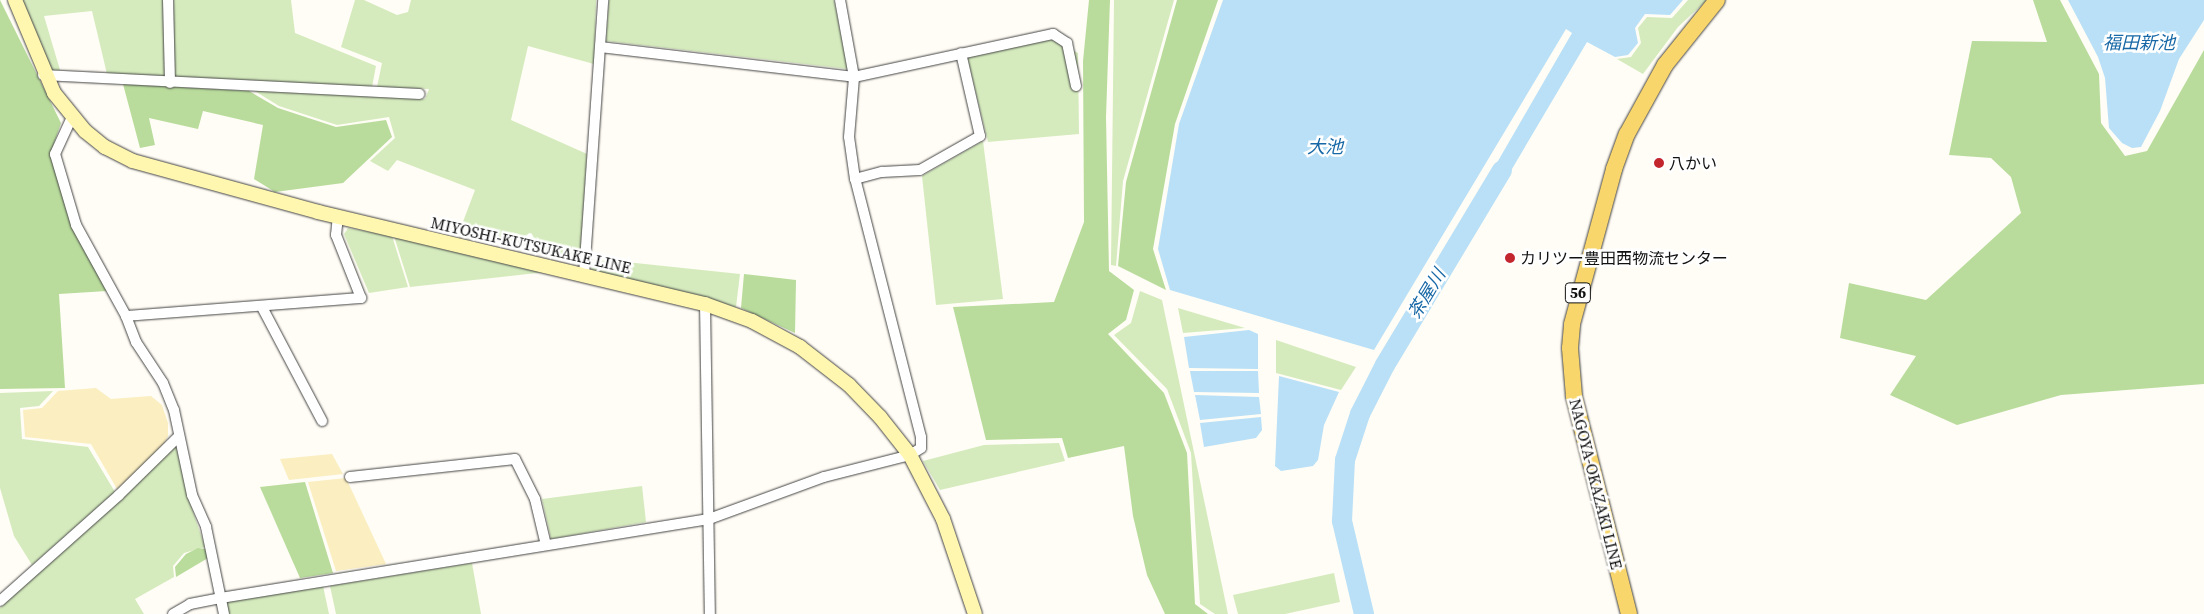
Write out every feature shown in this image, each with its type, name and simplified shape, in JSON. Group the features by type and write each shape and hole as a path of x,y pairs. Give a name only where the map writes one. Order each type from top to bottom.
{"main road":[{"name":"MIYOSHI-KUTSUKAKE LINE","path":"14,0 43,75 72,117 105,147 133,161 338,217 705,304 752,321 800,347 849,385 880,417 910,455 943,519 975,614"},
{"name":"NAGOYA-OKAZAKI LINE","path":"1629,614 1574,396 1570,348 1572,324 1614,169 1627,134 1665,65 1717,0"}],"street":[{"path":"168,0 170,82"},
{"path":"584,275 603,0"},
{"path":"174,614 190,604 221,598 709,518 824,477 910,455 921,448 921,437 855,179 850,137 854,77 840,0"},
{"path":"600,46 854,77 1053,34 1067,43 1076,86"},
{"path":"855,179 882,172 920,170 980,136 961,53"},
{"path":"43,75 420,94"},
{"path":"72,117 56,154 76,225 126,316 136,342 163,383 174,410 178,437 192,495 206,527 224,614"},
{"path":"126,316 361,298 336,235 338,217"},
{"path":"705,304 710,614"},
{"path":"262,307 322,421"},
{"path":"0,602 119,495 178,437"},
{"path":"350,476 515,459 535,500 546,545"}],"green space":[{"path":"0,0 61,123 51,152 107,291 59,294 65,388 0,389"},
{"path":"22,0 164,0 166,78 107,74 92,11 44,16 60,70 48,70"},
{"path":"174,0 291,0 295,33 376,66 372,87 174,77"},
{"path":"355,0 364,0 397,15 408,12 411,0 596,0 594,64 528,46 511,120 587,154 580,260 461,227 475,190 397,160 388,171 370,161 395,138 389,117 337,125 279,106 253,90 425,99 429,89 377,87 382,63 341,47"},
{"path":"609,0 834,0 848,69 606,41"},
{"path":"1089,0 1110,0 1106,117 1109,271 1134,290 1126,320 1108,334 1164,393 1187,453 1195,604 1208,614 1165,614 1147,575 1133,516 1124,446 1068,458 1062,438 986,440 953,307 1054,302 1084,222 1083,61"},
{"path":"1114,0 1174,0 1123,181 1116,266 1111,265"},
{"path":"1177,0 1218,0 1175,124 1153,249 1166,290 1118,266 1126,182"},
{"path":"1688,0 1707,0 1678,27 1643,74 1617,59 1631,57 1641,43 1638,28 1647,17 1672,18"},
{"path":"2033,0 2060,0 2099,74 2101,123 2125,156 2147,151 2204,50 2204,384 2061,395 1957,425 1890,395 1916,356 1840,338 1849,283 1926,300 2021,213 2011,177 1991,158 1949,155 1972,41 2047,42"},
{"path":"1053,39 1078,53 1079,134 988,142 967,56"},
{"path":"123,84 249,91 278,108 336,127 386,120 392,137 343,183 275,192 254,179 263,125 203,111 198,129 149,118 155,145 140,148"},
{"path":"983,141 1003,299 936,305 922,176"},
{"path":"348,228 392,236 408,287 369,293 344,234"},
{"path":"394,236 546,272 410,287"},
{"path":"607,260 740,274 736,307 592,270 591,263"},
{"path":"744,274 796,280 795,333 741,308"},
{"path":"1140,291 1162,300 1228,614 1215,614 1200,604 1191,453 1167,389 1114,335 1131,323"},
{"path":"1178,308 1245,328 1183,333"},
{"path":"1276,340 1356,367 1341,390 1276,373"},
{"path":"53,391 39,406 20,408 22,439 88,447 115,492 32,565 14,536 0,488 0,393"},
{"path":"1059,443 1065,461 940,490 923,461 984,445"},
{"path":"176,446 188,497 205,547 184,553 173,566 174,577 135,599 144,614 0,614 0,608"},
{"path":"305,482 333,573 300,578 260,487"},
{"path":"642,486 646,522 551,539 542,499"},
{"path":"198,548 206,549 208,558 176,577 175,567 186,554"},
{"path":"472,563 481,614 336,614 330,586"},
{"path":"1334,573 1340,602 1285,614 1238,614 1233,595"},
{"path":"323,586 329,614 228,614 225,601"}],"sand":[{"path":"96,388 111,399 151,396 162,405 168,423 168,436 162,448 117,489 91,444 25,437 23,410 42,408 58,391"},
{"path":"332,454 343,474 289,480 280,459"},
{"path":"346,478 386,564 336,571 308,482"}],"water":[{"name":"大池","path":"1223,0 1683,0 1670,15 1645,14 1635,28 1638,43 1628,55 1615,57 1587,42 1496,196 1483,187 1572,33 1566,29 1374,350 1170,290 1158,249 1179,124"},
{"name":"福田新池","path":"2068,0 2204,0 2204,20 2179,59 2160,111 2141,147 2132,148 2122,143 2109,128 2105,78 2098,57"},
{"path":"1249,330 1258,334 1258,369 1189,368 1184,337"},
{"path":"1190,371 1258,371 1259,393 1194,392"},
{"path":"1279,376 1339,392 1324,425 1318,460 1313,466 1281,471 1275,466"},
{"path":"1195,395 1259,397 1261,414 1200,420"},
{"path":"1261,417 1262,430 1256,438 1204,447 1200,423"}],"waterway":[{"name":"茶屋川","path":"1364,614 1342,521 1345,460 1360,414 1385,365 1502,170"}],"place":[{"name":"八かい","path":"1659,163"},
{"name":"カリツー豊田西物流センター","path":"1510,258"}]}
